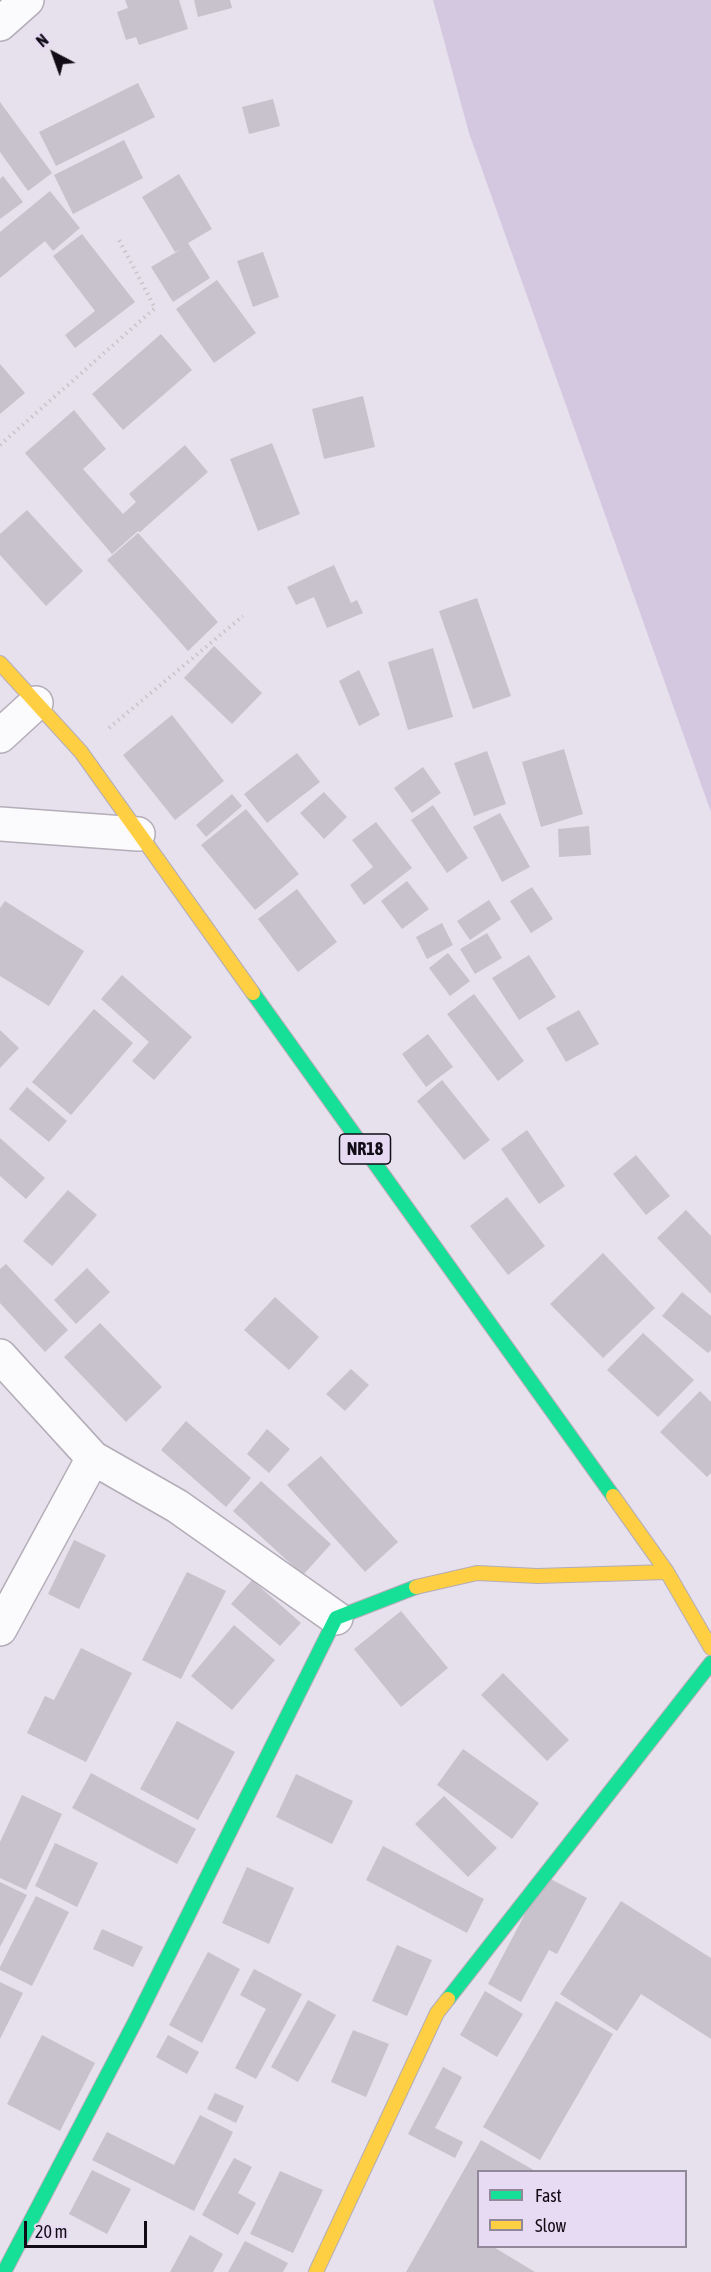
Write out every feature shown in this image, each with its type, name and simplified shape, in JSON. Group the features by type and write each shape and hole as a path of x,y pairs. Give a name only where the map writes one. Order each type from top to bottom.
{"street":[{"path":"0,24 27,0"},
{"name":"NR18","path":"0,663 81,752 667,1572 711,1648"},
{"path":"0,736 36,704"},
{"path":"0,824 138,834"},
{"path":"0,1356 93,1458 177,1506 336,1618"},
{"path":"0,1629 93,1458"},
{"path":"4,2272 135,2022 336,1618 419,1586 477,1573 537,1576 667,1572"},
{"path":"316,2272 437,2013 711,1663"}],"path":[{"path":"0,445 155,308 119,240"},
{"path":"81,752 243,616"}],"shaded area":[{"path":"433,0 711,0 711,812 469,133"}],"building":[{"path":"125,0 179,0 188,29 139,45 136,37 126,40 117,12 128,8"},
{"path":"194,0 230,0 232,8 198,17"},
{"path":"138,83 155,117 56,166 39,132"},
{"path":"273,99 280,126 249,134 242,107"},
{"path":"0,102 52,173 28,191 0,152"},
{"path":"124,140 143,178 73,214 54,175"},
{"path":"179,174 212,229 188,243 210,278 173,302 151,267 183,248 175,252 142,197"},
{"path":"3,176 23,202 0,219 0,179"},
{"path":"50,191 80,228 53,251 45,241 0,278 0,232"},
{"path":"82,234 135,302 75,348 65,335 95,311 53,256"},
{"path":"263,252 279,297 253,307 237,261"},
{"path":"217,280 256,333 214,363 176,309"},
{"path":"161,334 192,370 123,430 92,394"},
{"path":"0,364 25,393 0,414"},
{"path":"363,396 375,447 324,459 312,409"},
{"path":"74,410 106,449 83,469 123,514 136,502 129,494 185,445 208,472 112,554 25,453"},
{"path":"272,443 300,514 258,531 230,459"},
{"path":"27,510 83,571 46,606 0,555 0,534"},
{"path":"138,533 218,622 188,651 107,560"},
{"path":"334,565 351,603 357,600 363,613 327,628 314,597 296,605 287,587"},
{"path":"477,598 511,696 473,709 439,611"},
{"path":"214,646 262,693 232,724 184,678"},
{"path":"433,648 453,717 408,730 388,662"},
{"path":"359,670 380,715 359,726 339,681"},
{"path":"172,715 224,781 175,820 123,755"},
{"path":"564,749 583,814 541,827 522,762"},
{"path":"487,751 506,804 474,816 454,763"},
{"path":"297,753 320,782 267,823 244,794"},
{"path":"423,767 441,793 412,813 394,788"},
{"path":"324,792 347,817 324,839 300,813"},
{"path":"232,794 242,806 206,837 196,825"},
{"path":"433,805 468,858 447,873 411,820"},
{"path":"246,809 299,874 255,910 201,845"},
{"path":"500,813 530,867 502,882 473,827"},
{"path":"376,822 412,868 364,905 350,885 373,867 352,840"},
{"path":"589,826 591,855 559,857 558,829"},
{"path":"407,881 429,909 402,929 381,901"},
{"path":"532,887 553,919 531,933 510,901"},
{"path":"297,889 337,942 298,972 258,919"},
{"path":"489,900 501,919 470,940 457,921"},
{"path":"5,901 84,951 49,1006 0,976 0,908"},
{"path":"442,923 453,945 427,959 416,937"},
{"path":"487,933 502,958 475,974 460,949"},
{"path":"448,953 470,981 450,996 429,968"},
{"path":"529,955 556,997 519,1020 492,978"},
{"path":"122,975 192,1037 154,1080 132,1061 149,1042 101,999"},
{"path":"474,994 524,1061 498,1081 447,1014"},
{"path":"94,1009 133,1043 71,1115 32,1082"},
{"path":"579,1010 599,1044 566,1062 546,1028"},
{"path":"0,1030 19,1048 0,1068"},
{"path":"428,1034 453,1067 426,1087 402,1054"},
{"path":"442,1080 490,1140 464,1160 417,1101"},
{"path":"27,1087 67,1121 49,1142 9,1109"},
{"path":"527,1130 565,1186 539,1204 501,1149"},
{"path":"0,1138 45,1178 26,1199 0,1176"},
{"path":"636,1155 670,1196 646,1215 613,1174"},
{"path":"68,1190 97,1215 52,1266 23,1241"},
{"path":"507,1197 545,1246 508,1275 470,1226"},
{"path":"686,1210 711,1236 711,1294 657,1238"},
{"path":"603,1253 655,1308 603,1358 550,1304"},
{"path":"6,1264 68,1330 45,1352 0,1303 0,1269"},
{"path":"87,1268 110,1292 76,1324 54,1300"},
{"path":"682,1292 711,1316 711,1350 708,1353 662,1316"},
{"path":"275,1297 319,1337 289,1370 244,1330"},
{"path":"100,1323 162,1387 126,1422 64,1357"},
{"path":"643,1333 694,1380 658,1417 607,1370"},
{"path":"351,1369 369,1385 345,1411 326,1394"},
{"path":"700,1391 711,1402 711,1473 707,1477 660,1432"},
{"path":"186,1421 251,1478 226,1507 161,1450"},
{"path":"267,1429 290,1449 269,1473 247,1454"},
{"path":"321,1456 398,1542 365,1572 287,1485"},
{"path":"261,1481 331,1544 303,1575 233,1511"},
{"path":"74,1540 106,1555 79,1609 48,1594"},
{"path":"187,1572 226,1591 181,1679 142,1660"},
{"path":"252,1580 301,1623 280,1646 231,1604"},
{"path":"401,1611 448,1668 401,1707 354,1649"},
{"path":"234,1625 275,1660 232,1710 191,1676"},
{"path":"81,1648 132,1673 86,1762 27,1733 45,1696 54,1700"},
{"path":"503,1673 569,1740 547,1761 481,1695"},
{"path":"177,1721 235,1752 198,1820 140,1789"},
{"path":"463,1749 539,1803 512,1839 437,1785"},
{"path":"91,1773 196,1829 177,1864 72,1808"},
{"path":"296,1774 353,1801 332,1844 276,1817"},
{"path":"22,1795 62,1814 26,1890 0,1878 0,1842"},
{"path":"444,1796 497,1848 468,1877 415,1824"},
{"path":"55,1843 98,1863 77,1907 35,1886"},
{"path":"383,1846 484,1899 467,1933 366,1880"},
{"path":"247,1867 294,1888 269,1944 222,1923"},
{"path":"545,1876 587,1898 557,1954 549,1950 521,2002 488,1984"},
{"path":"0,1882 27,1895 0,1947"},
{"path":"36,1896 69,1912 32,1986 0,1970 0,1967"},
{"path":"621,1901 711,1958 711,2039 641,1994 617,2031 560,1994"},
{"path":"102,1929 143,1947 133,1967 93,1949"},
{"path":"397,1945 432,1960 407,2016 372,2001"},
{"path":"208,1952 240,1969 202,2043 169,2025"},
{"path":"254,1969 302,1994 256,2079 235,2068 266,2009 240,1995"},
{"path":"0,1982 23,1993 0,2039"},
{"path":"485,1991 523,2014 497,2057 460,2035"},
{"path":"308,2000 336,2015 298,2082 271,2067"},
{"path":"556,2001 613,2034 540,2160 483,2127"},
{"path":"353,2030 389,2044 366,2097 331,2082"},
{"path":"42,2035 95,2063 60,2131 7,2104"},
{"path":"168,2035 199,2052 187,2074 156,2057"},
{"path":"443,2067 462,2077 435,2128 463,2142 455,2158 408,2134"},
{"path":"215,2093 244,2106 236,2123 207,2109"},
{"path":"200,2115 233,2132 194,2211 92,2160 107,2132 174,2165"},
{"path":"481,2140 534,2170 477,2170 477,2248 495,2248 535,2272 406,2272"},
{"path":"234,2158 252,2167 238,2193 256,2203 238,2235 202,2215"},
{"path":"92,2170 131,2189 107,2234 69,2214"},
{"path":"280,2171 323,2190 293,2253 250,2234"},
{"path":"190,2235 223,2254 213,2272 170,2272"},
{"path":"245,2241 288,2263 283,2272 228,2272"}],"traffic: fast":[{"path":"253,993 613,1496"},
{"path":"4,2272 135,2022 336,1618 416,1587"},
{"path":"448,1999 711,1663"}],"traffic: slow":[{"path":"0,663 81,752 253,993"},
{"path":"613,1496 667,1572 711,1648"},
{"path":"416,1587 477,1573 537,1576 667,1572"},
{"path":"316,2272 437,2013 448,1999"}]}
